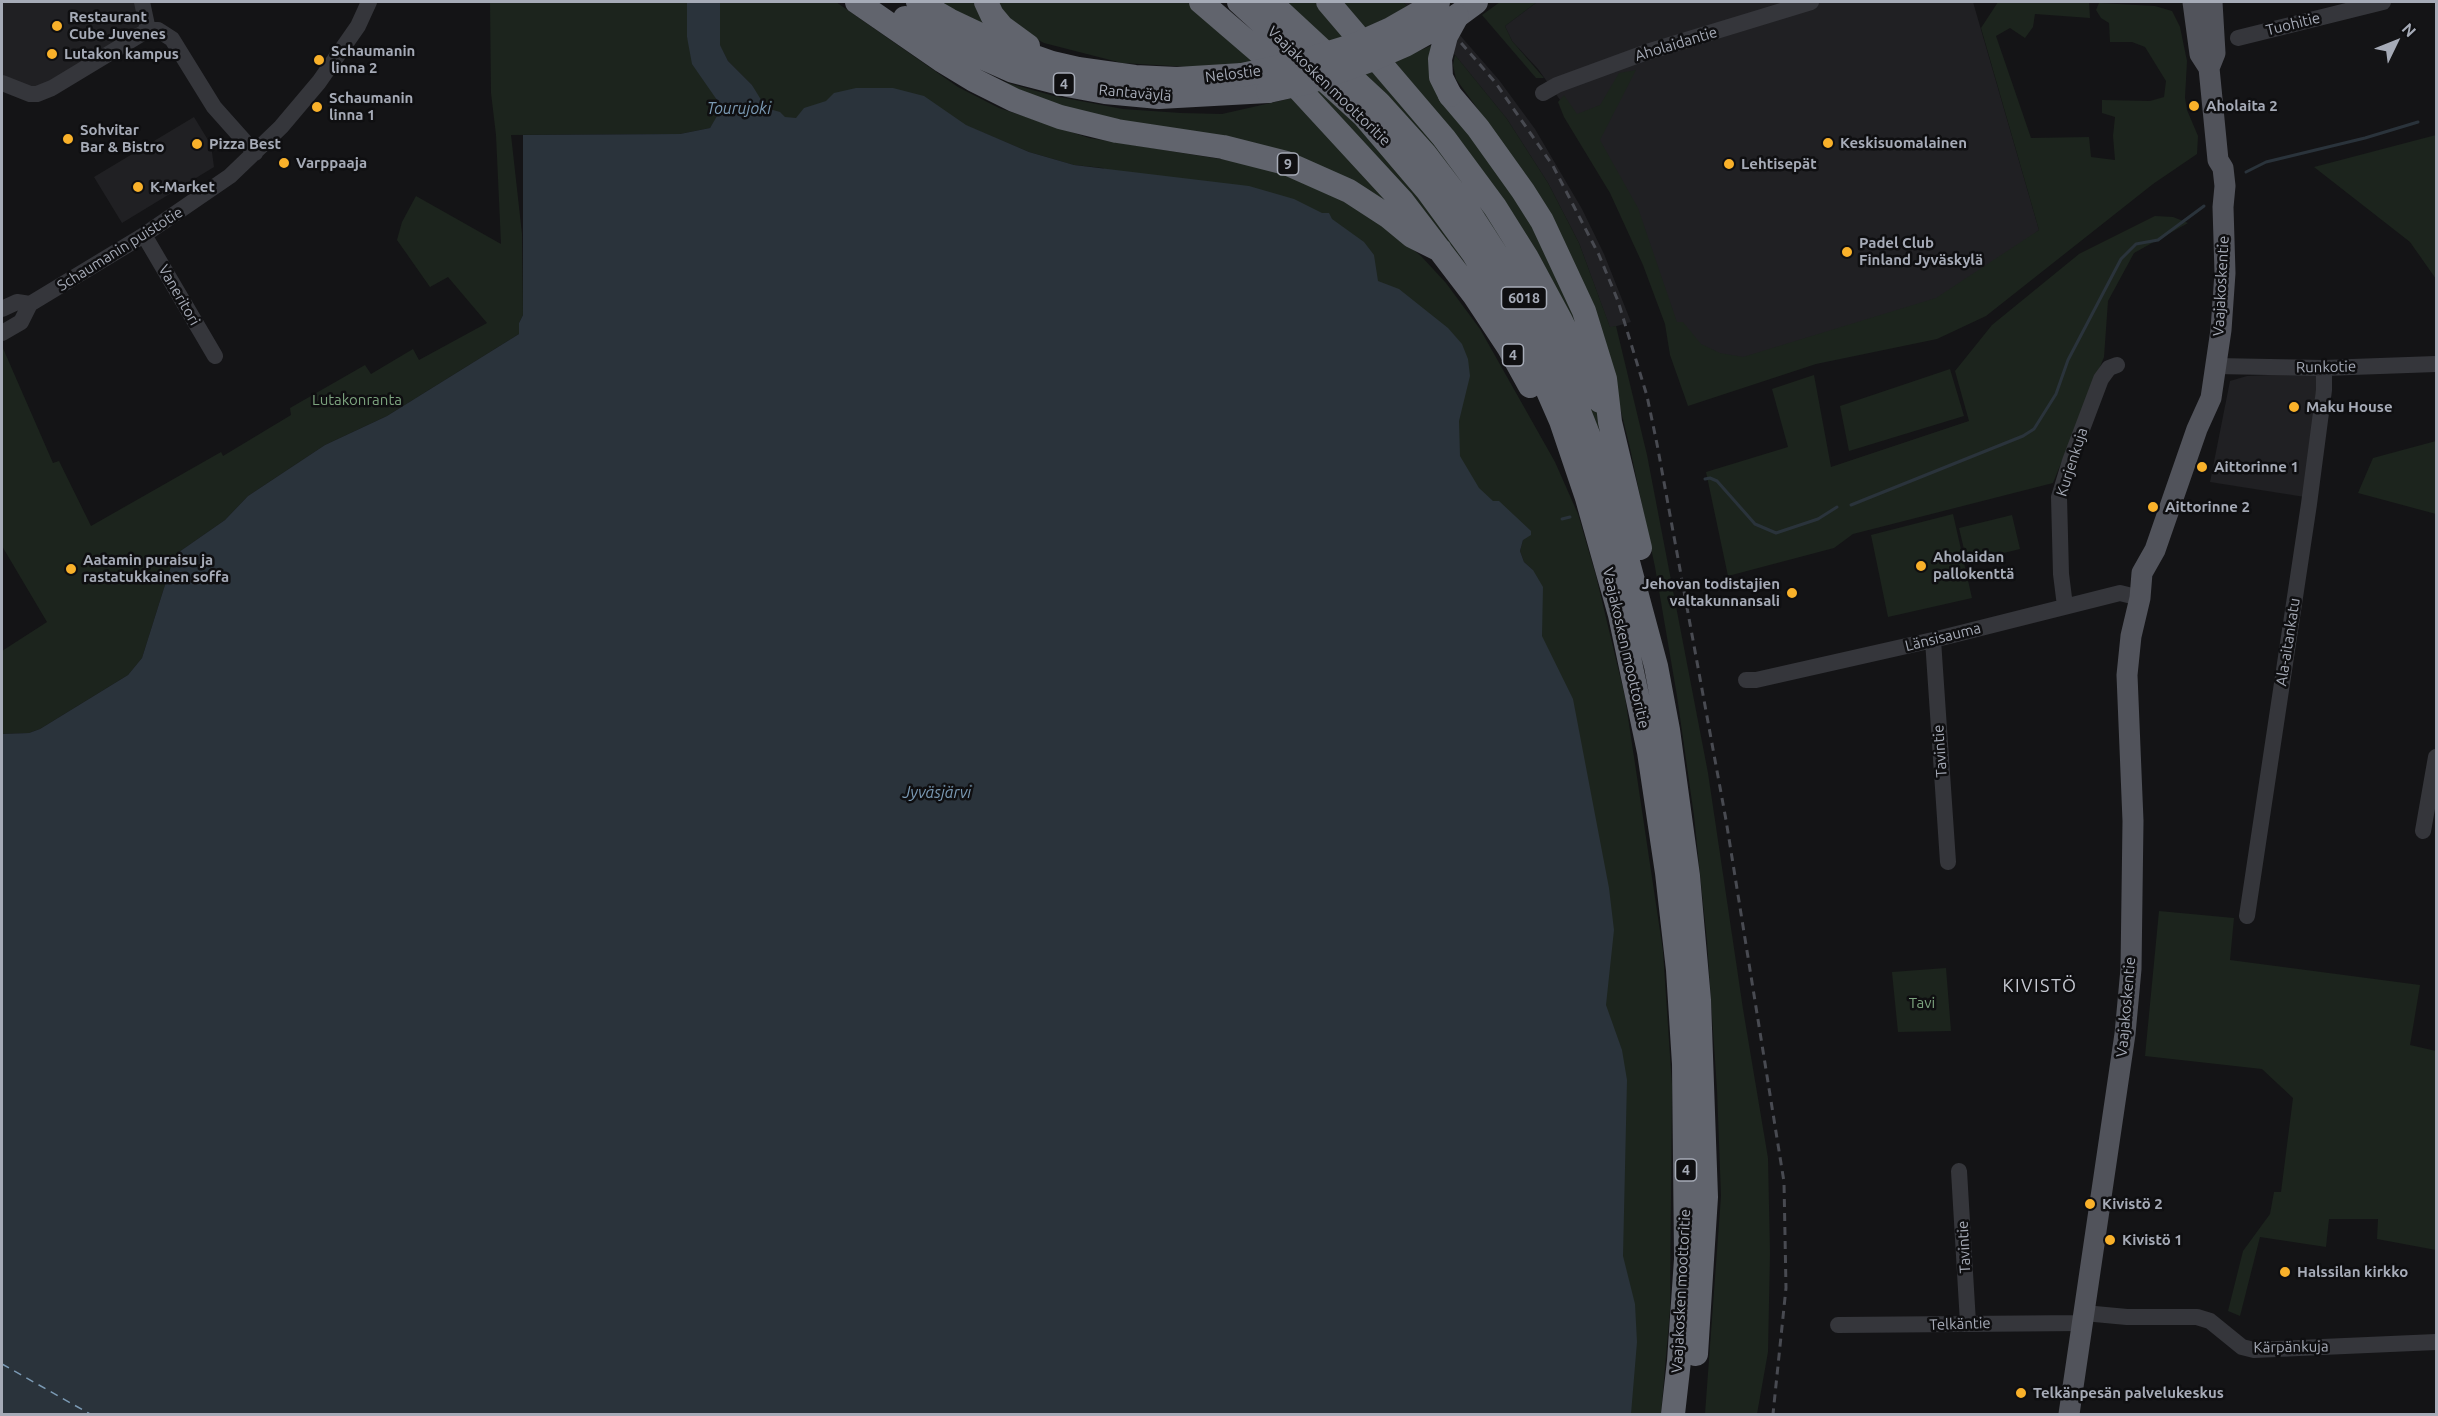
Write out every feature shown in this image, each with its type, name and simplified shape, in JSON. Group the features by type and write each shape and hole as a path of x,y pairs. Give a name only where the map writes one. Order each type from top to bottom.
{"highway":[{"name":"9","path":"857,2 941,60 1014,100 1060,117 1117,131 1223,147 1286,163 1349,191 1389,217 1412,236 1440,250"},
{"name":"Rantaväylä","path":"877,2 943,40 1013,71 1067,85 1105,92 1159,97 1268,91"},
{"path":"918,2 994,42 1052,63"},
{"name":"4","path":"986,2 992,15 1002,27 1052,63"},
{"name":"4","path":"1201,2 1286,75 1403,202 1503,339 1577,466"},
{"name":"Vaajakosken moottoritie","path":"1239,2 1364,116 1447,216 1473,253 1523,338 1561,421 1577,466 1620,615 1649,752 1668,873 1678,970 1684,1064 1686,1260 1673,1414"},
{"name":"Vaajakosken moottoritie","path":"1270,2 1379,103 1425,154 1467,209 1518,288 1565,376 1602,471 1621,530 1656,666 1668,730 1688,876 1699,1000 1706,1197 1699,1314 1689,1414"},
{"path":"1328,2 1444,138 1495,207 1527,258 1561,321 1610,422"},
{"name":"4","path":"1457,6 1440,59 1441,77 1450,95 1478,128 1542,221 1566,272 1595,345 1605,379 1610,422 1636,526 1649,597 1656,666"},
{"name":"Nelostie","path":"1268,91 1309,82 1405,45 1457,6"},
{"name":"Nelostie","path":"1052,63 1135,77 1177,80 1242,75 1293,64 1355,45 1391,28 1457,6"}],"main road":[{"name":"Vaajakoskentie","path":"2069,1414 2125,1034 2131,969 2133,821 2127,675 2131,636 2140,598 2152,576 2155,550 2197,429 2201,395 2215,366 2225,273 2223,168 2218,160 2209,68 2200,54 2193,2"},
{"name":"Vaajakoskentie","path":"2209,68 2215,53 2212,2"}],"street":[{"path":"142,2 153,30 172,39 214,107 255,153"},
{"name":"Schaumanin puistotie","path":"2,333 21,321 30,304 144,235 211,191 255,153 281,127 319,81 358,26 369,2"},
{"name":"Aholaidantie","path":"1543,93 1557,85 1647,52 1811,2"},
{"name":"Tuohitie","path":"2238,38 2383,2"},
{"path":"2,83 30,94 37,94 52,88 153,30"},
{"name":"Vaneritori","path":"144,235 215,356"},
{"name":"Schaumanin puistotie","path":"2,309 17,302 30,304"},
{"name":"Runkotie","path":"2215,366 2324,368 2436,364"},
{"name":"Kurjenkuja","path":"2065,606 2061,574 2059,497 2101,379 2109,368 2117,365"},
{"name":"Ala-aitankatu","path":"2247,916 2309,504 2324,390 2324,368"},
{"name":"Länsisauma","path":"1746,680 1756,680 1933,640 2121,594 2140,598"},
{"name":"Tavintie","path":"1933,640 1948,862"},
{"path":"2423,831 2436,756"},
{"name":"Tavintie","path":"1959,1171 1968,1323"},
{"name":"Kärpänkuja","path":"2084,1318 2197,1317 2210,1321 2242,1347 2254,1350 2436,1342"},
{"name":"Telkäntie","path":"1838,1325 2084,1318"}],"shaded area":[{"name":"Lutakon kampus","path":"2,2 138,2 143,30 36,92 2,78"},
{"path":"1403,2 1431,2 1499,80 1535,129 1582,209 1604,254 1631,322 1610,328 1579,243 1548,183 1507,119 1455,55"},
{"path":"1537,2 1973,2 2039,230 1939,316 1689,380 1617,197 1580,128 1538,69 1512,41 1505,26"},
{"path":"194,117 211,145 214,167 122,223 94,177"},
{"path":"2318,373 2305,497 2210,482 2230,381 2247,376"}],"green space":[{"name":"Lutakonranta","path":"490,2 687,2 687,37 717,100 718,116 710,128 680,134 511,135 522,234 523,315 519,323 519,334 387,416 325,445 248,496 225,520 179,552 170,569 142,658 128,675 40,729 29,733 2,734 2,651 47,622 2,546 2,346 53,463 59,461 91,526 221,452 223,456 291,415 290,408 365,365 371,374 413,349 419,360 487,323 448,277 430,287 397,240 402,222 416,196 501,244 496,135 491,93"},
{"path":"720,2 836,2 958,87 999,108 1089,138 1245,163 1290,176 1342,198 1393,233 1421,256 1446,283 1480,329 1555,462 1578,514 1596,576 1625,697 1663,951 1672,1086 1670,1310 1661,1414 1414,1414 1533,570 1524,562 1520,551 1523,540 1103,168 1074,165 1029,152 967,126 798,190 752,85 728,61 720,46"},
{"path":"935,2 977,2 997,35"},
{"path":"993,2 1187,2 1221,27 1259,61 1228,66 1189,67 1122,63 1044,43 1019,30"},
{"path":"1286,2 1320,2 1491,212 1592,398 1611,450"},
{"path":"1340,2 1403,2 1409,8 1364,28"},
{"path":"1500,2 1537,2 1505,26 1512,41 1544,78 1536,78 1482,15"},
{"path":"1998,2 2089,2 2090,18 2035,14 2033,27 2025,38 2010,28 1996,36 2031,138 2089,137 2091,157 2115,160 2113,136 2115,117 2102,113 2102,100 2150,101 2164,97 2166,81 2145,47 2132,42 2110,42 2109,23 2101,18 2096,10 2099,3 2155,6 2172,11 2180,27 2187,61 2185,98 2187,110 2198,136 2197,154 2153,184 1986,316 1937,339 1816,364 1688,406 1670,355 1665,324 1643,265 1610,193 1564,117 1558,102 1564,95 1577,114 1600,105 1619,73 1636,70 1600,140 1638,208 1677,322 1683,322 1701,344 1720,353 1743,357 1936,298 2039,230 1981,28"},
{"path":"1437,43 1434,57 1518,194 1588,342 1389,64"},
{"path":"1455,55 1507,119 1548,183 1579,243 1610,327 1616,326 1647,455 1708,773 1768,1158 1770,1253 1768,1352 1757,1414 1705,1414 1721,1196 1717,1090 1707,941 1694,816 1677,696 1655,567 1630,448 1605,346 1516,162 1456,79 1453,65"},
{"path":"994,79 1054,96 1123,109 1181,113 1222,114 1297,97 1417,229 1371,198 1086,118"},
{"path":"1321,89 1341,107 1419,194 1501,316 1310,93"},
{"path":"2436,135 2436,279 2410,242 2314,167"},
{"path":"2155,216 2173,217 2188,223 2134,253 2108,301 2104,357 2053,483 1853,534 1834,548 1728,576 1706,472 1788,447 1772,389 1814,375 1831,467 1969,421 1955,371 1992,325 2079,254"},
{"path":"1950,369 1964,416 1849,451 1840,406"},
{"path":"2436,441 2436,514 2358,493 2373,458"},
{"name":"Aholaidan pallokenttä","path":"1953,514 1972,598 1888,617 1871,535"},
{"path":"2012,515 2020,549 1967,562 1959,528"},
{"path":"2159,911 2234,918 2230,960 2420,985 2410,1045 2436,1051 2436,1250 2377,1239 2378,1219 2329,1219 2326,1247 2260,1237 2240,1316 2228,1311 2243,1251 2270,1214 2274,1192 2281,1192 2293,1098 2262,1069 2145,1056"},
{"name":"Tavi","path":"1946,968 1951,1031 1898,1032 1892,972"}],"water":[{"name":"Jyväsjärvi","path":"687,2 720,2 720,45 728,61 752,85 766,108 780,112 785,117 796,118 804,108 826,101 834,93 856,88 893,88 924,96 966,125 1029,152 1074,165 1249,186 1294,199 1322,213 1329,213 1332,219 1364,242 1374,255 1378,281 1399,289 1448,328 1462,344 1468,359 1470,376 1459,421 1460,456 1479,488 1493,501 1499,501 1531,531 1531,535 1523,540 1520,551 1524,562 1533,570 1543,587 1542,636 1573,699 1609,888 1614,930 1606,1005 1622,1050 1627,1080 1623,1256 1635,1304 1637,1342 1631,1414 2,1414 2,734 29,733 40,729 128,675 142,658 170,569 179,552 225,520 248,496 325,445 387,416 519,334 519,323 523,315 523,135 680,134 710,128 717,116 717,100 692,64 687,37"}],"waterway":[{"path":"2246,172 2266,162 2365,138 2418,122"},
{"path":"1851,505 2023,436 2034,429 2056,394 2068,360 2121,259 2136,244 2158,240 2204,206"},
{"path":"1705,479 1710,478 1717,481 1755,524 1776,533 1818,519 1837,507"},
{"path":"1562,519 1570,517"}],"ferry route":[{"path":"2,1364 90,1414"}],"railway":[{"path":"1423,2 1495,82 1553,166 1599,255 1618,301 1647,396 1726,820 1784,1182 1786,1288 1773,1414"}],"place":[{"name":"Restaurant Cube Juvenes","path":"57,26"},
{"name":"Lutakon kampus","path":"52,54"},
{"name":"Schaumanin linna 2","path":"319,60"},
{"name":"Aholaita 2","path":"2194,106"},
{"name":"Schaumanin linna 1","path":"317,107"},
{"name":"Sohvitar Bar & Bistro","path":"68,139"},
{"name":"Keskisuomalainen","path":"1828,143"},
{"name":"Pizza Best","path":"197,144"},
{"name":"Varppaaja","path":"284,163"},
{"name":"Lehtisepät","path":"1729,164"},
{"name":"K-Market","path":"138,187"},
{"name":"Padel Club Finland Jyväskylä","path":"1847,252"},
{"name":"Maku House","path":"2294,407"},
{"name":"Aittorinne 1","path":"2202,467"},
{"name":"Aittorinne 2","path":"2153,507"},
{"name":"Aholaidan pallokenttä","path":"1921,566"},
{"name":"Aatamin puraisu ja rastatukkainen soffa","path":"71,569"},
{"name":"Jehovan todistajien valtakunnansali","path":"1792,593"},
{"name":"Kivistö 2","path":"2090,1204"},
{"name":"Kivistö 1","path":"2110,1240"},
{"name":"Halssilan kirkko","path":"2285,1272"},
{"name":"Telkänpesän palvelukeskus","path":"2021,1393"}],"district":[{"name":"KIVISTÖ","path":"2040,986"}],"water label":[{"name":"Tourujoki","path":"739,109"}]}
